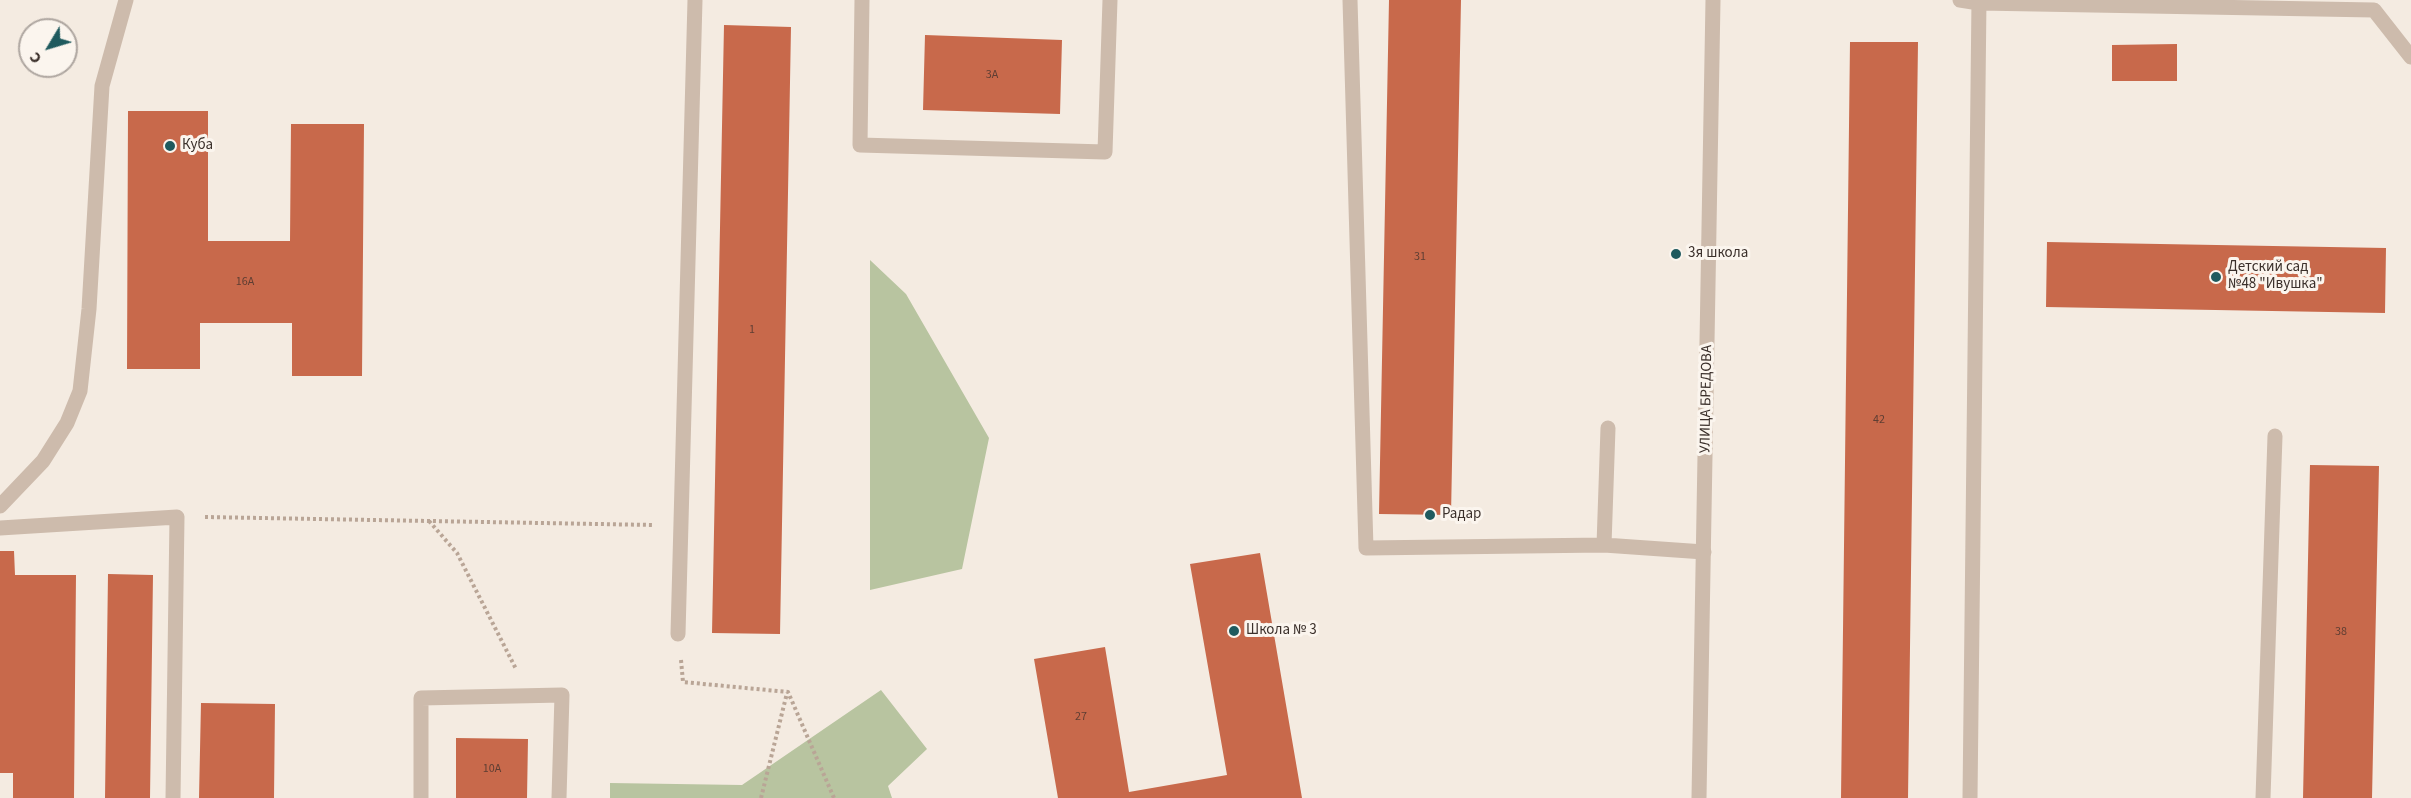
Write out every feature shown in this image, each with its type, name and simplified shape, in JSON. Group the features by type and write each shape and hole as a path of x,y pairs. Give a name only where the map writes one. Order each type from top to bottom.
{"street":[{"path":"0,506 43,461 67,423 80,391 88,309 102,86 126,0"},
{"path":"678,634 695,0"},
{"path":"862,0 860,145 1105,152 1110,0"},
{"path":"1350,0 1366,548 1604,544 1704,552"},
{"name":"УЛИЦА БРЕДОВА","path":"1699,798 1713,0"},
{"path":"1960,0 2374,5 2411,57"},
{"path":"1970,798 1979,2"},
{"path":"1604,544 1608,428"},
{"path":"2263,798 2275,436"},
{"path":"0,528 177,517 173,798"},
{"path":"421,798 421,698 562,694 559,798"}],"path":[{"path":"177,517 681,525"},
{"path":"428,521 457,553 529,695"},
{"path":"678,634 684,682 788,692"},
{"path":"761,798 788,692"},
{"path":"788,692 834,798"}],"green space":[{"path":"870,260 906,294 989,438 962,569 870,590"},
{"path":"881,690 927,749 888,786 892,798 610,798 610,783 742,785"}],"building":[{"path":"1389,0 1461,0 1451,515 1379,514"},
{"path":"724,25 791,27 780,634 712,633"},
{"path":"925,35 1062,40 1060,114 923,110"},
{"path":"1850,42 1918,42 1908,798 1841,798"},
{"path":"2177,44 2177,81 2112,81 2112,45"},
{"path":"128,111 208,111 208,241 290,241 291,124 364,124 362,376 292,376 292,323 200,323 200,369 127,369"},
{"name":"Детский сад №48 \"Ивушка\"","path":"2047,242 2386,248 2385,313 2046,307"},
{"path":"2310,465 2379,466 2372,798 2303,798"},
{"path":"0,551 14,551 15,575 76,575 74,798 13,798 13,773 0,773"},
{"path":"1260,553 1302,798 1058,798 1034,659 1105,647 1129,792 1227,775 1190,564"},
{"path":"108,574 153,575 150,798 105,798"},
{"path":"201,703 275,704 274,798 199,798"},
{"path":"456,738 528,739 527,798 456,798"}],"place":[{"name":"Куба","path":"170,146"},
{"name":"3я школа","path":"1676,254"},
{"name":"Детский сад №48 \"Ивушка\"","path":"2216,277"},
{"name":"Радар","path":"1430,515"},
{"name":"Школа № 3","path":"1234,631"}]}
